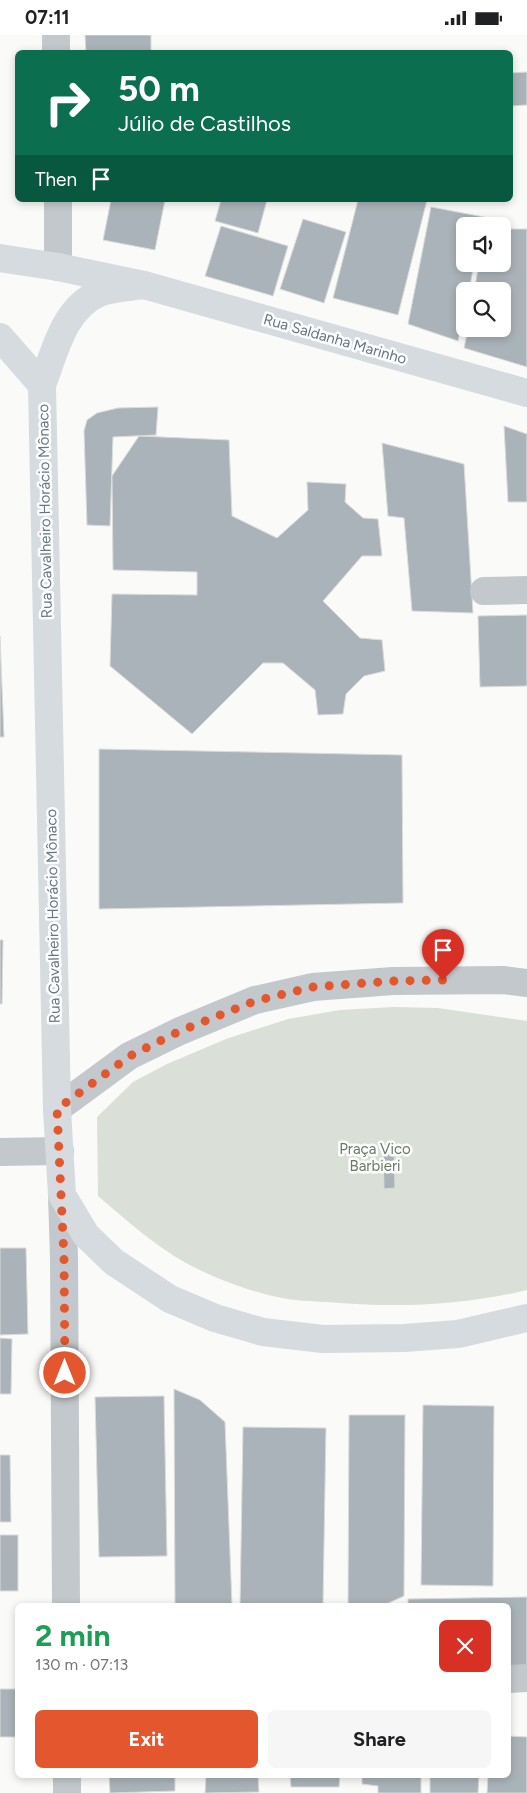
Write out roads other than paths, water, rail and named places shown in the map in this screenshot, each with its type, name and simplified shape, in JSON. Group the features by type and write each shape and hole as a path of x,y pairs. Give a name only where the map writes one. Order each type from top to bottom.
{"main road":[{"name":"Rua Saldanha Marinho","path":"0,258 58,267 144,285 527,393"},
{"name":"Rua Cavalheiro Horácio Mônaco","path":"62,1195 57,1109 42,385 66,323 78,307 99,292 144,285"},
{"path":"0,337 42,385"},
{"path":"62,1195 86,1235 122,1267 170,1299 215,1318 263,1332 323,1339 404,1338 458,1334 527,1318"}],"street":[{"path":"56,35 56,50"},
{"path":"58,202 58,267"},
{"path":"484,591 527,590"},
{"path":"57,1109 130,1056 180,1031 255,1001 313,987 393,981 503,980 527,983"},
{"path":"0,1152 60,1151"},
{"name":"Rua Cavalheiro Horácio Mônaco","path":"62,1195 66,1603"},
{"path":"511,1679 527,1678"},
{"path":"67,1778 68,1793"}],"park label":[{"name":"Praça Vico Barbieri","path":"375,1158"}]}
